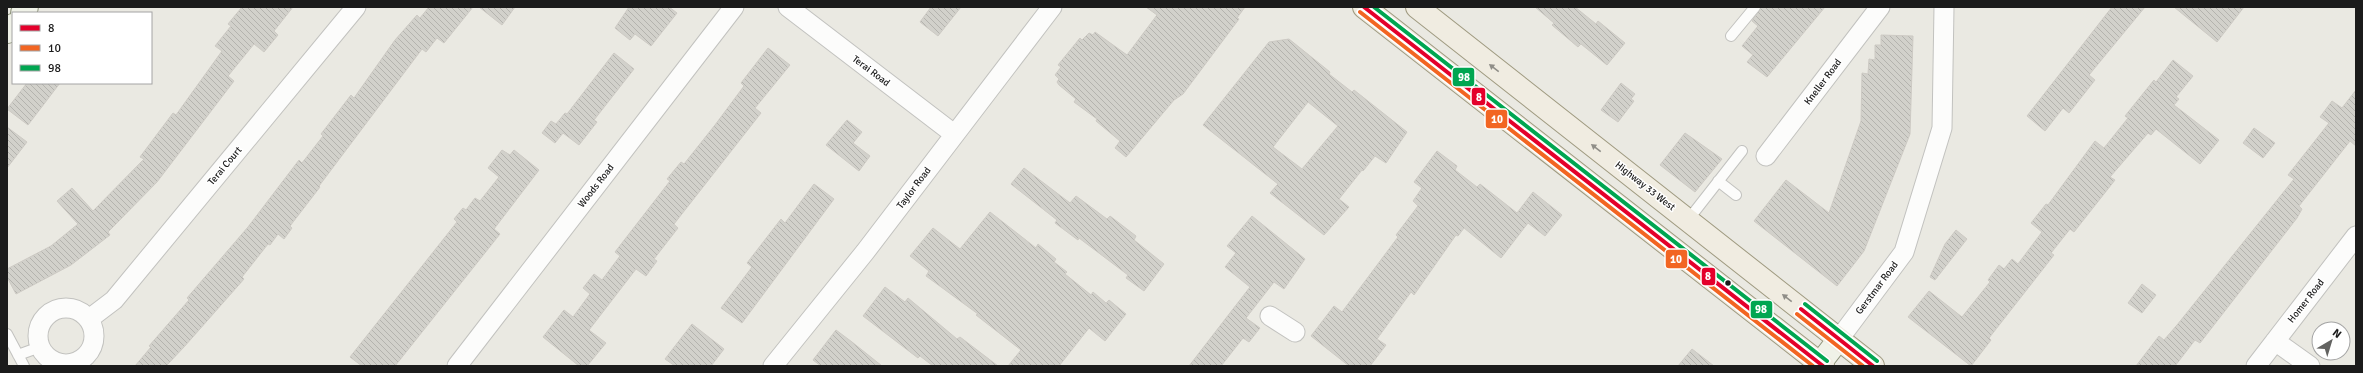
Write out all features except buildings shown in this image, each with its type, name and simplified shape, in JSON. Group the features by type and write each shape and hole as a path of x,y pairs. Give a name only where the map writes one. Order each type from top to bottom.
{"main road":[{"path":"1364,7 1820,365"},
{"name":"Highway 33 West","path":"1417,7 1873,366"}],"street":[{"name":"Terai Court","path":"89,319 114,300 356,7"},
{"name":"Woods Road","path":"457,366 734,7"},
{"name":"Terai Road","path":"788,7 954,134"},
{"name":"Taylor Road","path":"773,366 865,252 1052,7"},
{"name":"Kneller Road","path":"1766,156 1880,7"},
{"name":"Gerstmar Road","path":"1820,365 1904,252 1942,128 1944,7"},
{"name":"Homer Road","path":"2256,366 2356,236"},
{"path":"73,308 89,319 94,337 93,346 81,360 72,364 53,361 40,347 38,338 40,325 48,314 55,310 73,308"},
{"path":"1270,316 1295,332"},
{"path":"2275,341 2310,366"}],"lane":[{"path":"1731,36 1755,7"},
{"path":"1688,220 1742,151"},
{"path":"1718,181 1736,195"},
{"path":"7,334 24,366"},
{"path":"18,355 40,347"}],"transit line":[{"name":"8","path":"1364,7 1823,366"},
{"name":"98","path":"1374,7 1827,361"},
{"name":"10","path":"1360,12 1813,366"},
{"name":"98","path":"1805,304 1877,361"},
{"name":"8","path":"1801,309 1873,366"},
{"name":"10","path":"1797,314 1863,366"}]}
